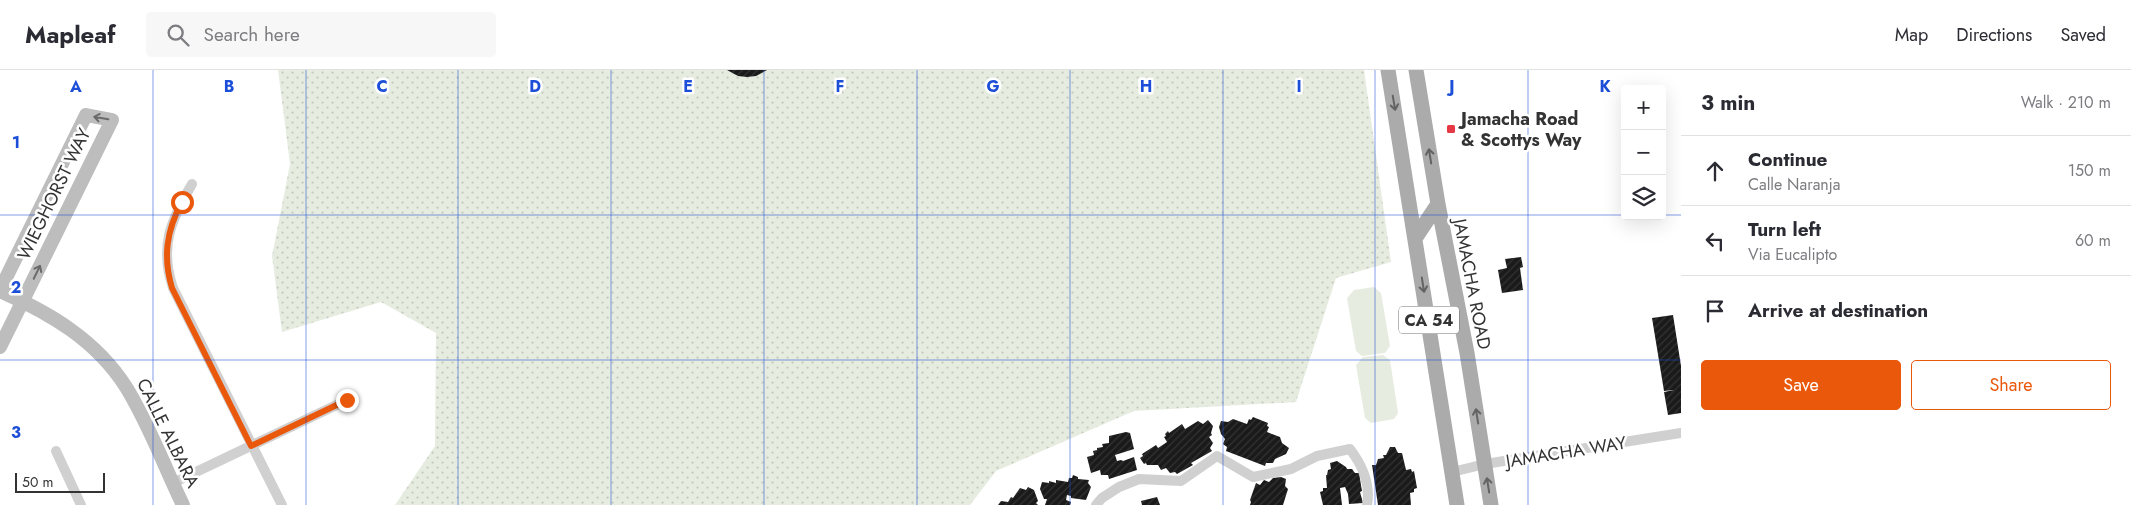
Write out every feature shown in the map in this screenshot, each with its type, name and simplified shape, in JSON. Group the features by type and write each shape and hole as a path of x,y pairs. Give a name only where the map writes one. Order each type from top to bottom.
{"main road":[{"name":"CA 54","path":"1388,70 1457,505"},
{"name":"JAMACHA ROAD","path":"1416,70 1438,204 1467,353 1491,505"},
{"path":"1416,237 1438,204"}],"street":[{"name":"WIEGHORST WAY","path":"0,290 86,116 112,120 0,347"},
{"path":"192,184 170,226 166,251 168,274 172,288 282,505"},
{"name":"CALLE ALBARA","path":"0,290 58,320 82,338 116,373 135,401 183,505"},
{"path":"172,483 347,400"},
{"name":"JAMACHA WAY","path":"1452,472 1485,464 1681,433"},
{"path":"1096,505 1102,498 1119,487 1139,479 1181,481 1217,456 1253,477 1291,469 1317,456 1350,448 1360,462 1366,477 1368,505"},
{"path":"56,451 81,505"}],"shaded area":[{"path":"278,70 1364,70 1391,262 1336,278 1296,402 1134,411 996,471 970,505 395,505 435,446 436,333 381,302 282,332 272,256 290,164"},
{"path":"1374,287 1381,293 1390,346 1385,353 1362,356 1356,351 1347,298 1354,290"},
{"path":"1383,355 1390,360 1398,413 1394,419 1371,423 1365,418 1356,365 1363,357"}],"building":[{"path":"727,70 767,70 756,76 747,77 738,76"},
{"path":"1521,257 1523,267 1520,268 1523,290 1502,293 1498,270 1507,268 1505,259"},
{"path":"1673,315 1681,366 1681,413 1668,415 1664,392 1674,390 1664,391 1652,318"},
{"path":"1253,417 1268,423 1267,432 1280,437 1282,443 1289,448 1286,454 1275,459 1273,463 1266,463 1265,466 1226,451 1227,447 1223,444 1225,439 1219,427 1221,421 1228,422 1233,419 1247,424 1249,419 1251,420"},
{"path":"1208,420 1213,426 1212,435 1209,437 1213,443 1210,448 1212,451 1191,463 1193,465 1177,474 1175,472 1170,473 1166,468 1161,470 1158,465 1144,464 1140,458 1143,456 1142,454 1156,445 1158,448 1167,442 1164,437 1168,431 1169,433 1182,424 1185,429 1198,421 1203,424"},
{"path":"1126,432 1130,433 1134,449 1115,455 1117,461 1134,457 1137,470 1109,479 1108,475 1101,475 1100,470 1091,473 1087,457 1094,455 1093,451 1103,447 1102,444 1109,443 1109,436"},
{"path":"1390,447 1395,447 1398,453 1402,453 1406,470 1411,469 1412,472 1414,471 1417,488 1414,489 1414,492 1410,493 1411,505 1378,505 1372,465 1376,465 1378,459 1384,458 1383,455 1386,455"},
{"path":"1337,461 1347,469 1352,469 1355,473 1359,473 1362,491 1360,492 1363,503 1349,504 1345,487 1340,488 1342,505 1323,505 1320,492 1323,491 1323,488 1327,488 1326,475 1328,470 1331,469 1330,463"},
{"path":"1073,475 1078,477 1078,479 1089,480 1088,483 1091,487 1086,500 1071,498 1071,496 1067,495 1066,500 1071,502 1070,505 1045,505 1047,499 1044,499 1040,489 1042,482 1056,483 1056,480 1068,482 1069,478 1072,478"},
{"path":"1281,477 1286,479 1285,486 1288,489 1283,505 1250,505 1256,483 1260,485 1264,480 1269,482 1273,478"},
{"path":"1028,487 1034,490 1038,505 998,505 1001,501 1008,502 1020,488 1026,490"},
{"path":"1157,497 1160,505 1142,505 1141,501"}],"place":[{"name":"Jamacha Road & Scottys Way","path":"1451,129"}],"route":[{"path":"182,202 170,226 166,251 168,274 172,288 251,446 347,400"}]}
